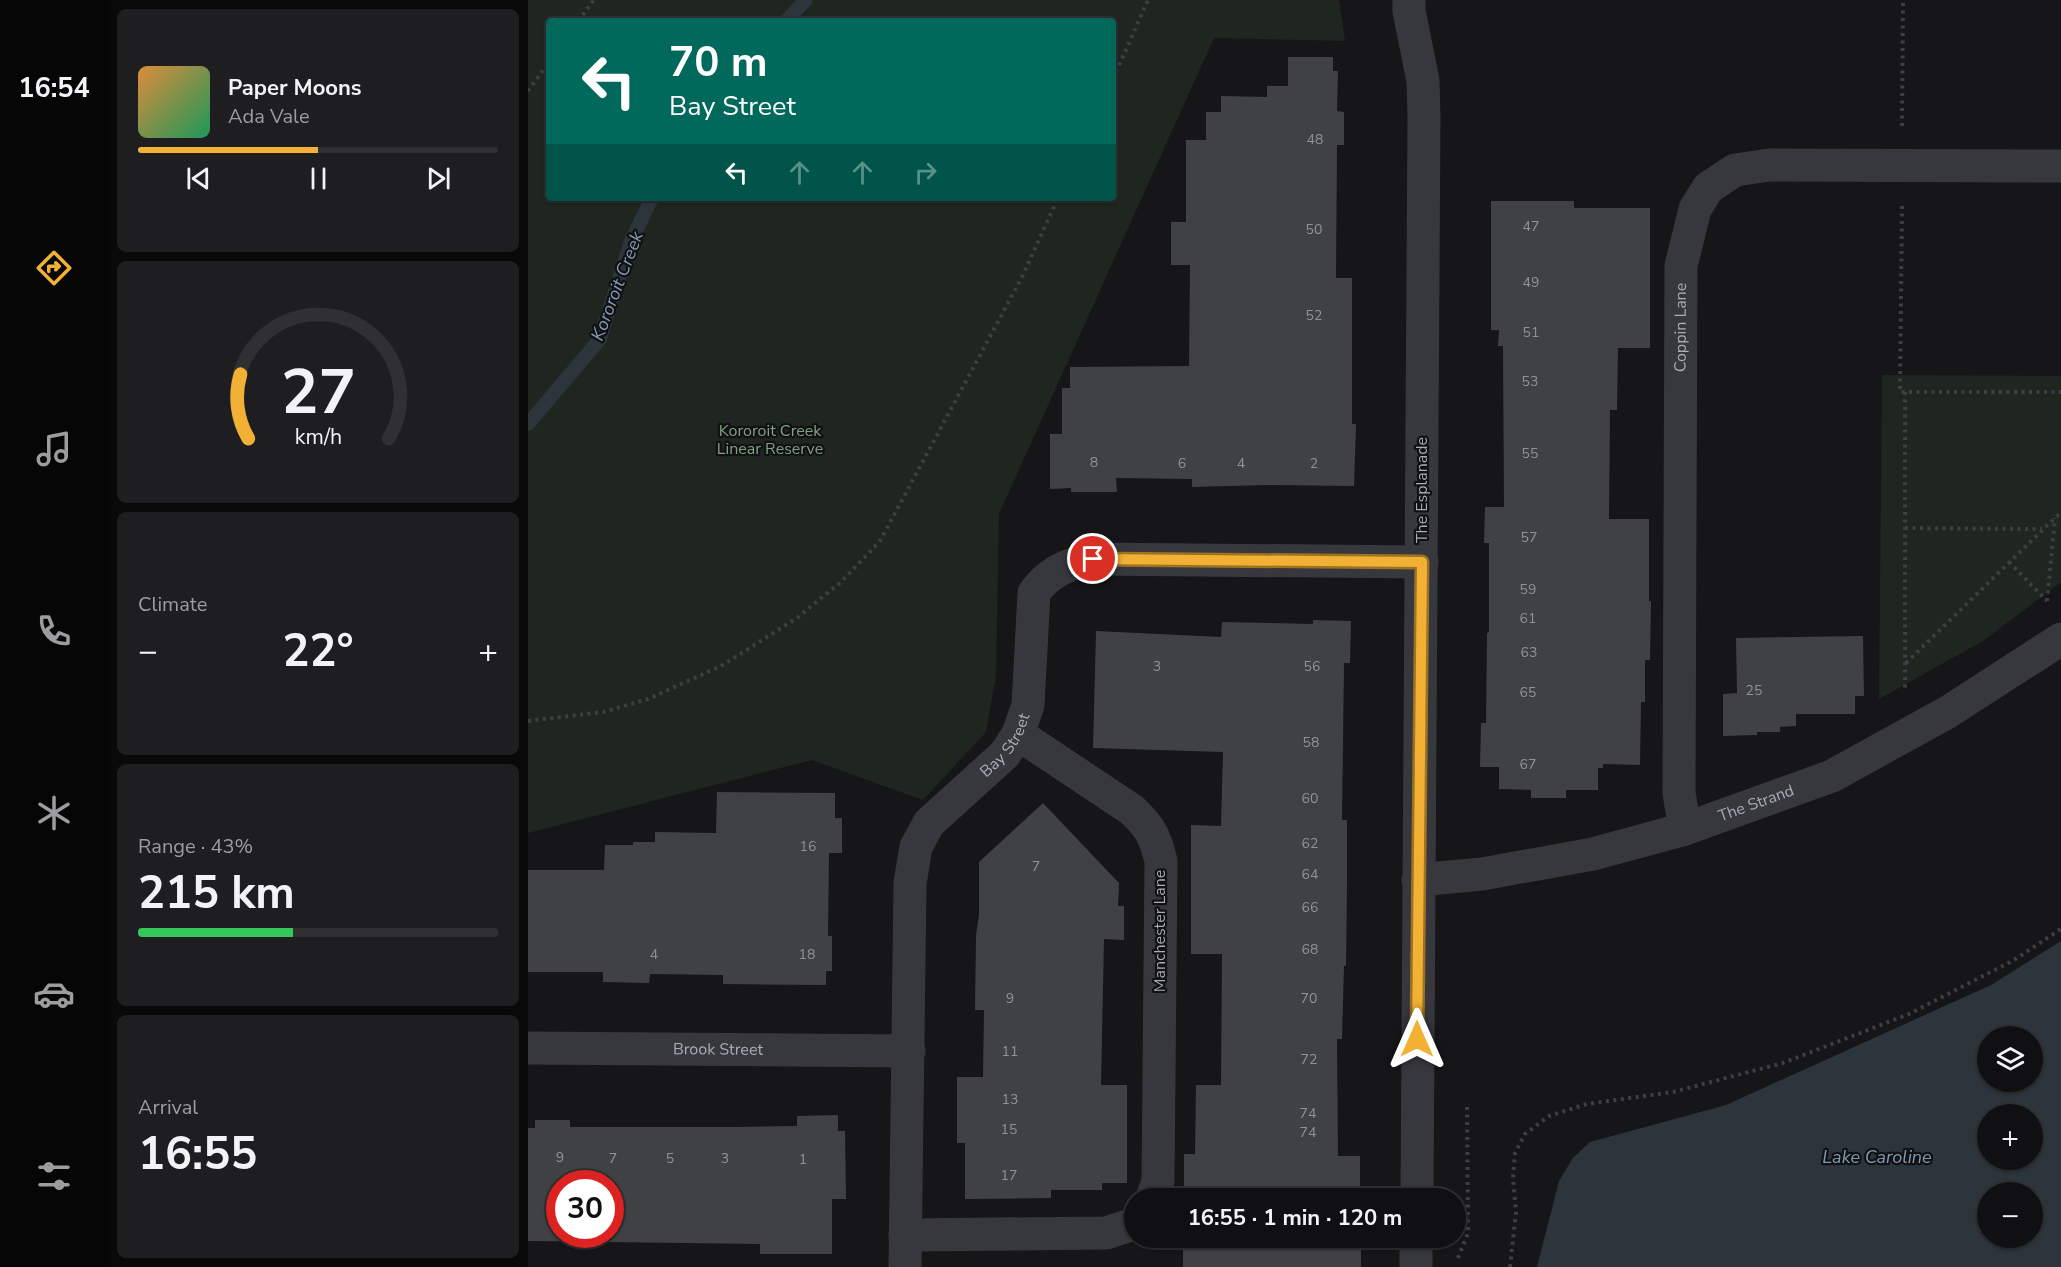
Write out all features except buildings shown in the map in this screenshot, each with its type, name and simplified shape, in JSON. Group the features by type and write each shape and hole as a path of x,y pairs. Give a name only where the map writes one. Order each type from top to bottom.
{"street":[{"name":"The Esplanade","path":"1409,0 1409,11 1423,81 1424,108 1417,1188"},
{"name":"Coppin Lane","path":"1685,829 1679,794 1681,266 1695,209 1708,188 1735,170 1770,165 2061,165"},
{"name":"Bay Street","path":"905,1267 910,883 916,847 929,823 1005,754 1018,734 1028,705 1034,593 1042,581 1068,564 1093,559 1422,562"},
{"name":"The Strand","path":"1418,880 1482,874 1593,854 1685,829 1832,777 1948,712 2056,624"},
{"name":"Manchester Lane","path":"1018,734 1132,810 1148,825 1157,842 1161,861 1158,1180 1155,1188"},
{"name":"Brook Street","path":"528,1048 909,1051"},
{"path":"906,1235 1106,1233 1124,1227"},
{"path":"1416,1248 1416,1267"}],"path":[{"path":"580,18 594,0"},
{"path":"1116,72 1148,0"},
{"path":"528,91 546,66"},
{"path":"528,721 603,712 648,699 721,666 797,618 842,581 880,541 1022,277 1057,201"},
{"path":"1905,693 1902,392 2061,392"},
{"path":"1905,664 2061,512"},
{"path":"2047,601 2056,517"},
{"path":"1905,528 2043,529"},
{"path":"2009,562 2047,601 2056,624"},
{"path":"1510,1267 1516,1212 1515,1153 1525,1134 1549,1116 1587,1104 1673,1092 1784,1063 1909,1014 2014,960 2061,929"},
{"path":"1454,1267 1468,1233 1467,1103"}],"green space":[{"name":"Kororoit Creek Linear Reserve","path":"528,0 1339,0 1345,41 1214,38 999,514 996,675 986,732 923,800 812,760 528,833"},
{"path":"1882,375 2061,376 2061,582 1983,641 1879,699"}],"water":[{"name":"Lake Caroline","path":"2061,941 2061,1267 1537,1267 1559,1181 1573,1158 1590,1142 1726,1105 1991,985"}],"waterway":[{"name":"Kororoit Creek","path":"789,18 806,0"},
{"name":"Kororoit Creek","path":"528,424 600,339 631,241 651,201"}],"route":[{"path":"1093,559 1422,562 1417,1039"}]}
